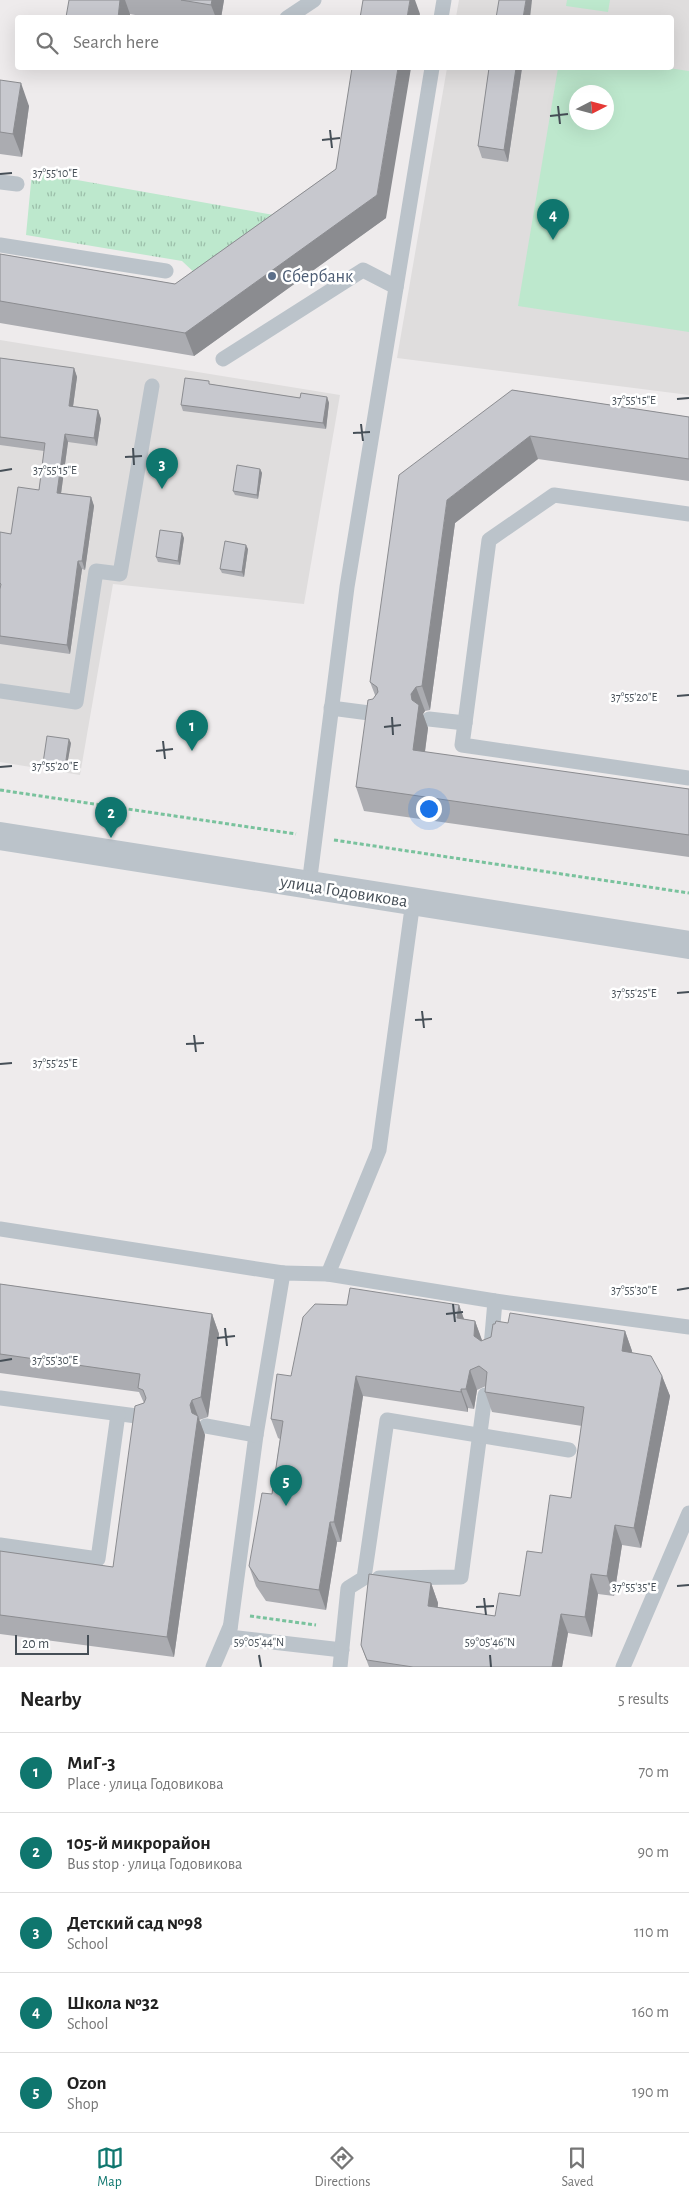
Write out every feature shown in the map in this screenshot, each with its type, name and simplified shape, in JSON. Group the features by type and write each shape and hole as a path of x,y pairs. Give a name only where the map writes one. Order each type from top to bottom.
{"street":[{"name":"улица Годовикова","path":"0,836 689,944"}],"lane":[{"path":"292,15 314,0"},
{"path":"442,15 444,0"},
{"path":"309,885 347,587 432,70"},
{"path":"0,182 17,184"},
{"path":"0,245 166,271"},
{"path":"223,359 363,270 396,287"},
{"path":"0,691 76,702 96,571 120,574 152,386"},
{"path":"689,514 554,495 489,540 462,745 689,778"},
{"path":"331,708 378,714"},
{"path":"429,719 465,723"},
{"path":"328,1274 379,1150 413,901"},
{"path":"0,1229 284,1273 328,1274 495,1301 689,1327"},
{"path":"284,1273 256,1435 230,1637 342,1650"},
{"path":"490,1352 495,1301"},
{"path":"340,1667 348,1588 364,1578 461,1578 485,1395"},
{"path":"0,1398 144,1417"},
{"path":"0,1545 98,1559 118,1414"},
{"path":"364,1578 387,1420 570,1450"},
{"path":"206,1426 256,1435"},
{"path":"623,1667 689,1513"},
{"path":"213,1667 231,1626"}],"path":[{"path":"0,790 689,893"},
{"path":"244,1615 344,1628"}],"shaded area":[{"path":"459,0 689,0 689,395 397,358 447,70 674,70 674,15 456,15"},
{"path":"0,340 340,395 304,604 113,584 80,775 0,762"}],"green space":[{"path":"567,0 610,0 608,12 566,6"},
{"path":"674,69 689,71 689,332 518,306 558,70"},
{"path":"32,172 285,217 199,277 182,261 26,235"}],"building":[{"path":"69,0 120,0 118,15 66,15"},
{"path":"181,0 212,0 211,5"},
{"path":"363,0 410,0 408,15 360,15"},
{"path":"499,0 526,0 524,15 496,15"},
{"path":"352,70 398,70 377,195 185,333 0,301 0,254 175,284 336,169"},
{"path":"489,70 516,70 504,150 478,146"},
{"path":"0,80 21,83 13,134 0,132"},
{"path":"0,358 74,368 69,406 98,410 94,438 65,434 57,493 91,497 82,561 78,561 67,645 0,636 0,532 11,534 18,487 39,490 45,443 0,437"},
{"path":"185,378 209,381 209,384 300,398 301,393 327,397 323,423 181,405"},
{"path":"512,390 689,417 689,459 530,436 447,500 422,686 416,687 411,694 412,700 419,705 413,750 689,789 689,835 356,787 368,700 373,699 378,692 377,687 370,682 399,475"},
{"path":"237,465 260,469 257,495 233,491"},
{"path":"160,530 182,533 178,561 156,557"},
{"path":"225,541 246,545 242,572 220,569"},
{"path":"47,736 69,739 65,767 43,763"},
{"path":"0,1284 212,1314 201,1397 192,1400 190,1405 192,1413 198,1416 167,1637 0,1615 0,1551 113,1567 135,1406 144,1403 146,1398 143,1390 138,1388 140,1374 0,1354"},
{"path":"350,1288 459,1305 457,1318 475,1321 474,1336 481,1341 491,1337 493,1324 496,1321 508,1323 510,1313 625,1331 622,1351 651,1356 662,1376 634,1528 615,1525 607,1576 591,1574 585,1617 561,1614 552,1667 413,1667 367,1660 361,1645 369,1574 431,1583 428,1606 495,1616 499,1593 520,1596 527,1551 542,1553 550,1495 571,1498 584,1407 485,1392 487,1372 479,1366 470,1370 466,1389 461,1389 461,1392 356,1376 334,1522 330,1522 319,1590 259,1581 249,1566 262,1493 272,1494 283,1421 271,1419 277,1374 291,1376 303,1317 315,1304 347,1305"}],"place":[{"name":"Школа №32","path":"553,240"},
{"name":"Сбербанк","path":"272,276"},
{"name":"Детский сад №98","path":"162,489"},
{"name":"МиГ-3","path":"192,751"},
{"name":"105-й микрорайон","path":"111,838"},
{"name":"Ozon","path":"286,1506"}]}
